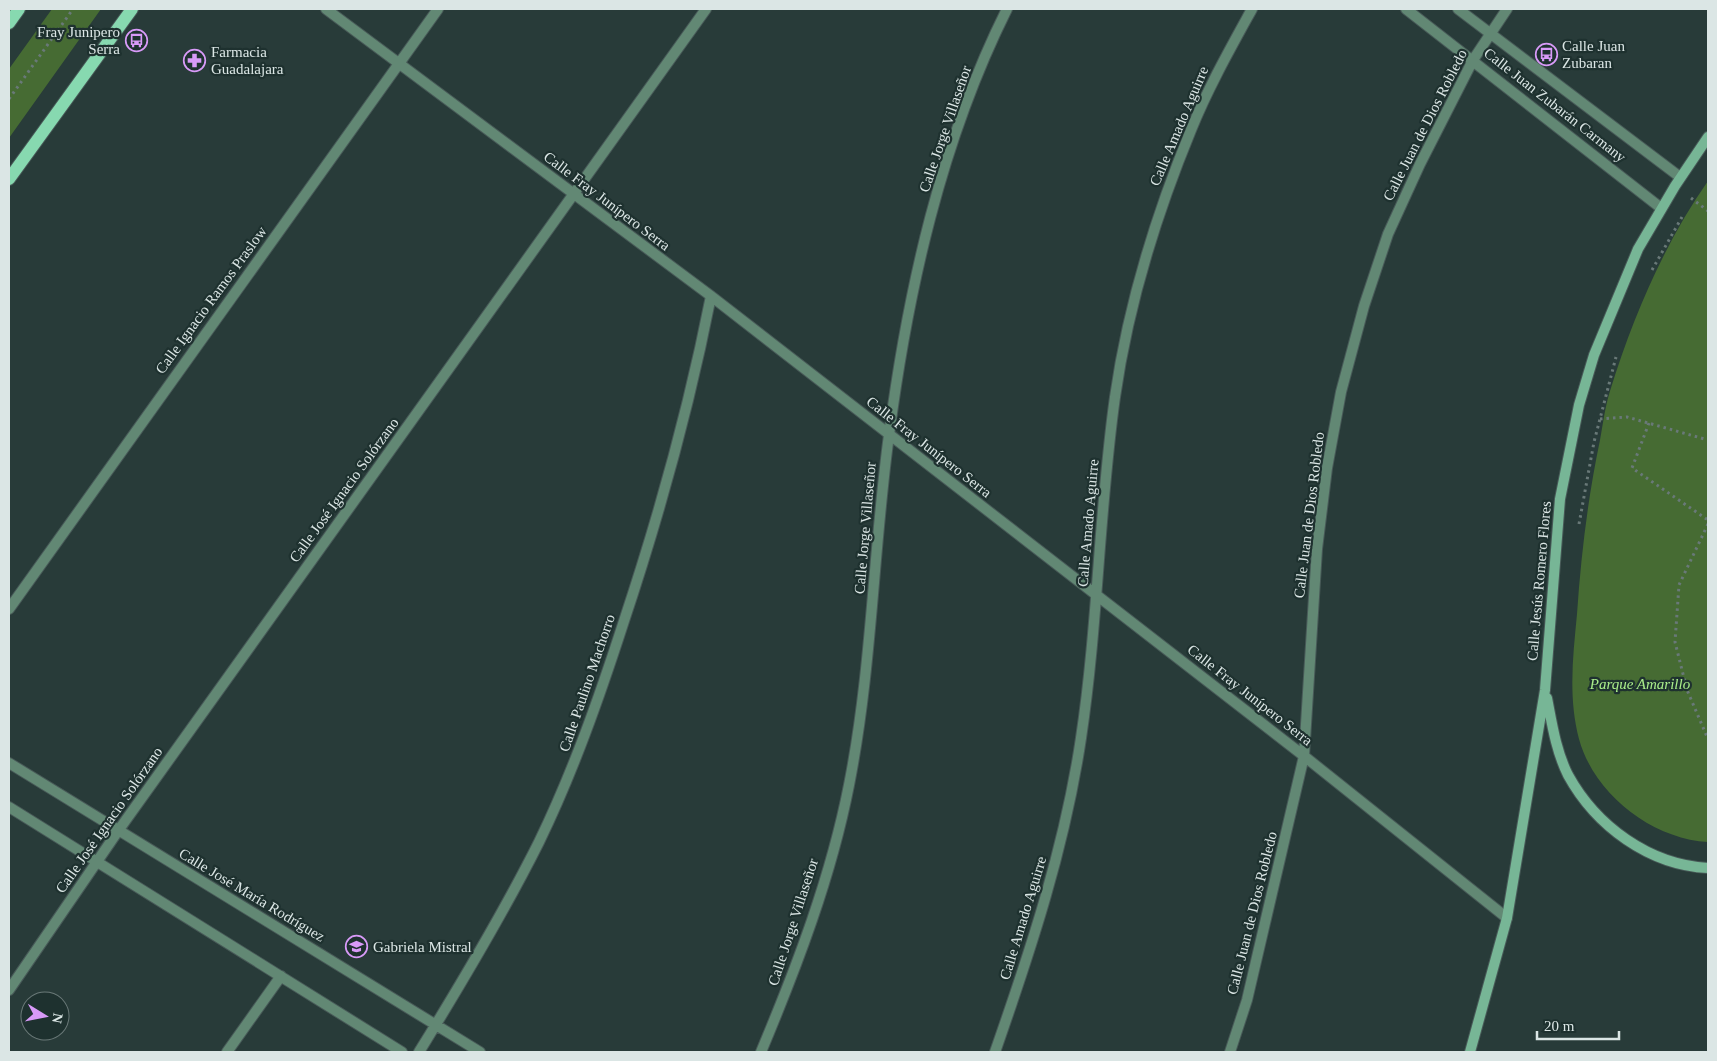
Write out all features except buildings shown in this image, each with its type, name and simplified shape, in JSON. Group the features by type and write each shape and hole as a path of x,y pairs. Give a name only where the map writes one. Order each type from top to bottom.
{"main road":[{"path":"9,23 19,9"},
{"path":"9,180 132,9"}],"street":[{"name":"Calle Fray Junípero Serra","path":"326,9 711,296 889,436 1304,756 1507,918"},
{"name":"Calle Ignacio Ramos Praslow","path":"9,609 438,9"},
{"name":"Calle José Ignacio Solórzano","path":"9,990 118,831 706,9"},
{"name":"Calle Jorge Villaseñor","path":"761,1052 806,934 827,869 849,787 863,697 889,436 912,297 928,228 968,100 1007,9"},
{"name":"Calle Amado Aguirre","path":"995,1052 1031,950 1059,849 1081,741 1092,658 1115,396 1134,306 1159,217 1191,129 1215,76 1252,9"},
{"name":"Calle Juan Zubarán Carmany","path":"1406,9 1662,208"},
{"name":"Calle Juan Zubarán Carmany","path":"1458,9 1680,177"},
{"name":"Calle Juan de Dios Robledo","path":"1230,1052 1247,1000 1304,756 1317,549 1327,468 1341,392 1364,306 1388,234 1420,164 1473,60 1507,9"},
{"name":"Calle Jesús Romero Flores","path":"1470,1052 1507,918 1545,690 1560,499 1576,420 1594,355 1613,305 1638,249 1680,177 1708,137"},
{"name":"Calle Paulino Machorro","path":"419,1052 516,886 539,841 576,759 614,654 671,470 696,371 711,296"},
{"path":"1545,690 1555,742 1568,774 1584,801 1607,826 1635,846 1665,859 1708,868"},
{"name":"Calle José María Rodríguez","path":"9,763 480,1052"},
{"path":"9,807 402,1052"},
{"path":"227,1052 281,976"}],"path":[{"path":"9,100 73,9"},
{"path":"1687,207 1696,192"},
{"path":"1650,273 1683,215"},
{"path":"1579,532 1600,419 1619,350"},
{"path":"1576,420 1627,417 1708,440"},
{"path":"1650,423 1632,468 1708,522 1679,585 1675,642 1687,690 1708,739"}],"green space":[{"path":"52,9 101,9 9,138 9,69"},
{"name":"Parque Amarillo","path":"1708,181 1708,842 1687,839 1647,823 1628,810 1598,778 1587,759 1579,739 1573,708 1572,676 1586,526 1608,397 1629,336 1651,282 1677,230"}],"place":[{"name":"Fray Junipero Serra","path":"136,41"},
{"name":"Calle Juan Zubaran","path":"1546,55"},
{"name":"Farmacia Guadalajara","path":"195,61"},
{"name":"Gabriela Mistral","path":"357,947"}]}
